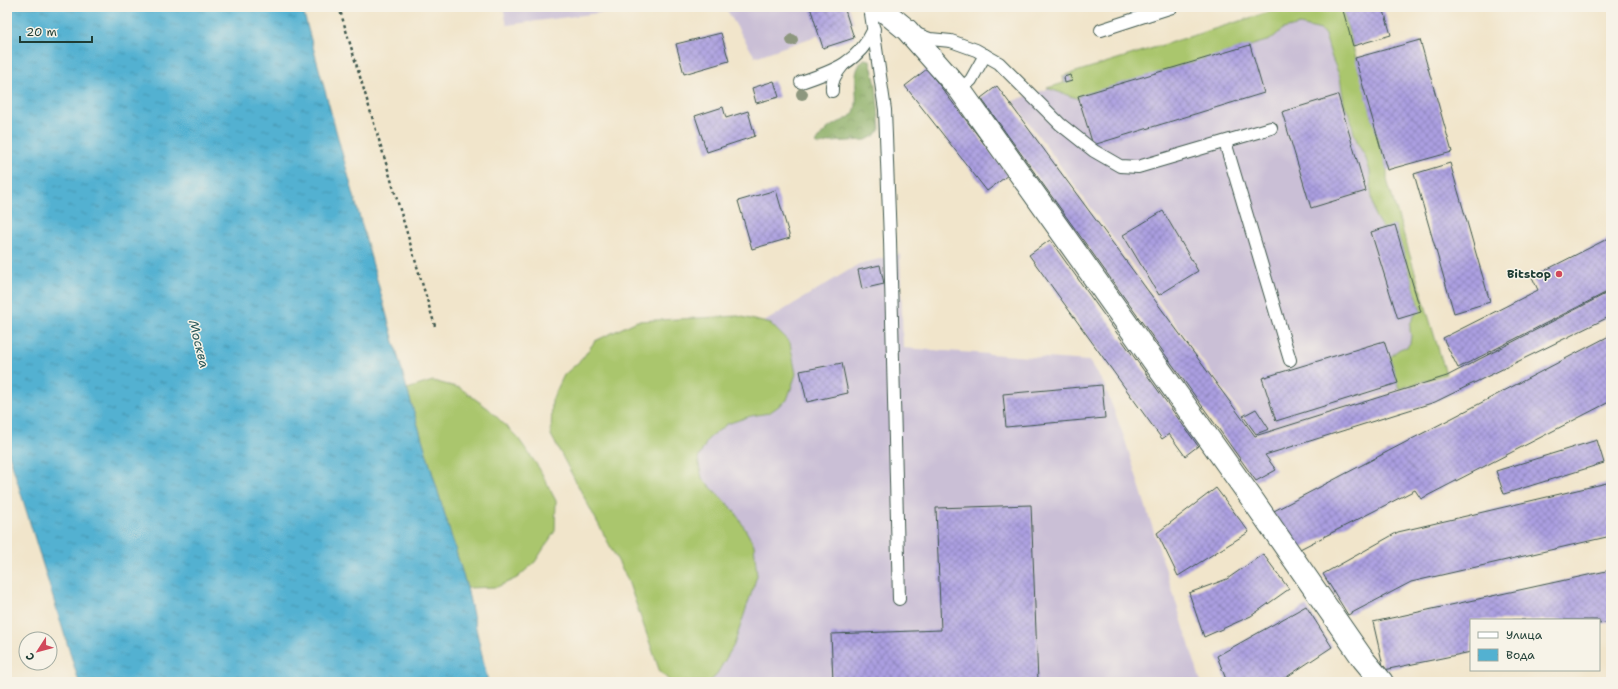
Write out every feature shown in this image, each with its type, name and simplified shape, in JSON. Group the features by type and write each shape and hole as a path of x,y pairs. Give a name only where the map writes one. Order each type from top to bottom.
{"street":[{"path":"879,7 907,30 960,90 1248,493 1363,659 1382,682"}],"lane":[{"path":"870,7 885,110 890,240 899,600"},
{"path":"1100,30 1172,7"},
{"path":"832,91 834,75 842,66 857,55 868,42 874,29"},
{"path":"907,30 930,38 951,41 976,50 999,63 1060,124 1094,151 1120,166 1138,167 1271,128"},
{"path":"960,90 971,80 985,55"},
{"path":"801,82 842,66"},
{"path":"1225,142 1290,360"}],"path":[{"path":"339,7 435,326"}],"shaded area":[{"path":"503,7 644,7 507,25"},
{"path":"725,7 849,7 854,23 755,57"},
{"path":"1285,7 1353,46 1387,170 1387,180 1446,374 1256,434 1013,101 1064,83 1063,76"},
{"path":"900,254 903,348 1089,361 1104,384 1124,437 1201,682 680,682 625,407 859,264"}],"green space":[{"path":"1285,7 1342,7 1387,170 1387,180 1446,374 1399,389 1390,358 1397,351 1407,347 1410,343 1410,324 1416,313 1421,311 1395,225 1383,229 1375,216 1371,191 1370,171 1365,156 1354,133 1350,116 1344,104 1340,77 1325,35 1321,30 1300,25 1283,29 1270,40 1079,96 1079,99 1047,88 1064,83 1063,76"},
{"path":"864,59 870,60 876,85 880,129 876,135 866,140 830,142 820,145 816,143 821,135 828,129 833,125 847,119 854,112 856,106 857,71 859,65"},
{"path":"738,316 771,324 790,343 796,374 787,400 769,413 751,416 727,424 708,439 698,459 702,478 736,513 754,545 757,576 734,645 715,677 709,682 671,682 660,672 627,578 551,435 552,400 564,375 582,359 595,341 637,321"},
{"path":"433,381 460,388 489,409 518,438 539,468 556,501 555,531 535,562 517,578 497,587 467,588 407,389"}],"water":[{"name":"Москва","path":"7,7 302,7 407,389 467,588 488,682 79,682 7,448"}],"building":[{"path":"810,7 844,7 854,38 823,48"},
{"path":"1342,7 1383,7 1391,35 1353,46"},
{"path":"721,33 729,61 684,74 676,44"},
{"path":"1420,40 1452,152 1387,170 1355,58"},
{"path":"1250,45 1264,93 1093,145 1078,96"},
{"path":"927,69 1008,175 987,191 905,86"},
{"path":"1070,75 1072,81 1065,83 1064,77"},
{"path":"774,81 779,97 756,103 752,88"},
{"path":"997,86 1255,436 1447,376 1611,291 1611,316 1435,402 1265,455 1276,470 1256,481 981,98"},
{"path":"1338,95 1366,191 1311,208 1282,112"},
{"path":"723,107 726,118 748,111 755,136 707,152 695,116"},
{"path":"1450,163 1490,302 1454,313 1414,174"},
{"path":"776,190 790,238 752,249 738,201"},
{"path":"1163,211 1198,271 1159,295 1123,235"},
{"path":"1395,225 1421,312 1398,319 1371,232"},
{"path":"1611,237 1611,290 1458,368 1443,338 1538,290 1532,277"},
{"path":"1050,240 1198,446 1185,456 1169,434 1162,439 1029,255"},
{"path":"880,265 884,284 862,289 858,270"},
{"path":"1611,335 1611,401 1421,499 1415,490 1298,550 1272,512"},
{"path":"1384,341 1398,383 1276,421 1262,378"},
{"path":"842,363 848,393 807,402 800,371"},
{"path":"1102,385 1105,418 1006,427 1003,394"},
{"path":"1256,409 1269,429 1256,434 1243,416"},
{"path":"1597,440 1604,463 1504,494 1496,471"},
{"path":"1611,482 1611,536 1411,582 1348,615 1323,574 1398,532"},
{"path":"1216,488 1249,532 1178,576 1157,533"},
{"path":"1031,505 1038,682 833,682 831,634 941,630 936,508"},
{"path":"1263,554 1289,589 1251,616 1204,637 1189,593 1227,579"},
{"path":"1611,570 1611,622 1600,624 1600,619 1470,619 1470,652 1384,670 1373,622"},
{"path":"1306,606 1332,647 1279,682 1227,682 1217,656"}],"place":[{"name":"Bitstop","path":"1559,274"}]}
